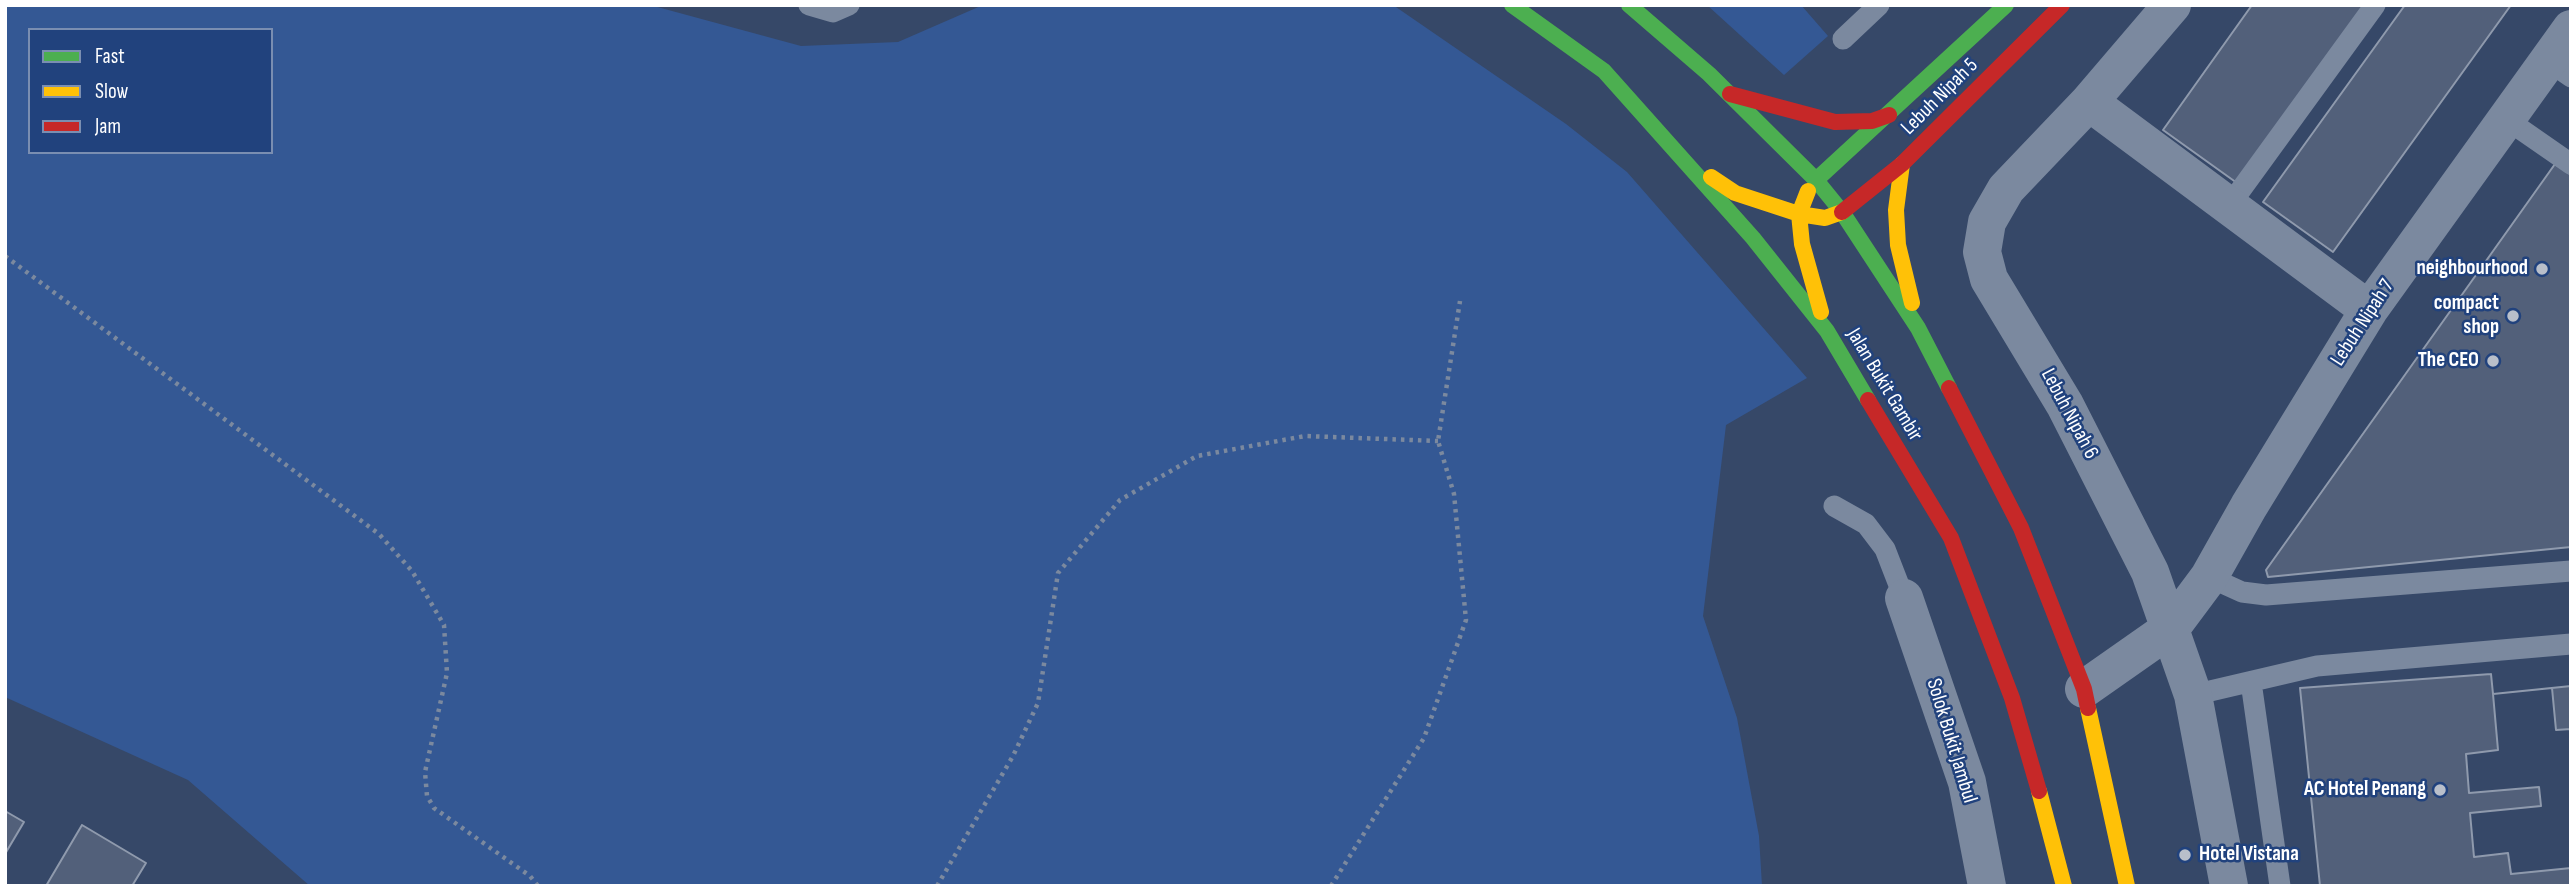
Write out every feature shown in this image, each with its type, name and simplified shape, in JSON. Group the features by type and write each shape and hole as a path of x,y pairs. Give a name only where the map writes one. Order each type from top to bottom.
{"main road":[{"name":"Jalan Bukit Gambir","path":"1512,5 1604,71 1685,159 1827,331 1951,538 2012,698 2060,861 2064,886"},
{"path":"1629,5 1728,93 1816,180 1842,212 1918,328 2021,528 2084,689 2127,886"},
{"name":"Lebuh Nipah 5","path":"1816,180 2006,5"},
{"name":"Lebuh Nipah 5","path":"1842,212 1902,164 2062,5"},
{"path":"1728,93 1835,122 1872,121 1889,115"},
{"path":"1685,159 1735,193 1799,214 1825,218 1842,212"},
{"path":"1902,164 1896,210 1898,246 1918,328"},
{"path":"1816,180 1806,193 1799,214 1802,244 1827,331"}],"street":[{"name":"Lebuh Nipah 6","path":"2172,5 2089,102 2006,189 1987,222 1982,252 1989,279 2046,371 2139,548 2171,628 2193,695 2228,886"},
{"name":"Lebuh Nipah 7","path":"2084,689 2171,628 2209,577 2249,506 2369,310 2506,119 2559,69 2571,29"},
{"path":"2089,102 2369,310"},
{"name":"Solok Bukit Jambul","path":"1904,598 1967,782 1987,886"}],"lane":[{"path":"808,5 833,12 849,5"},
{"path":"1843,39 1880,5"},
{"path":"2229,206 2375,5"},
{"path":"2506,119 2571,164"},
{"path":"1834,506 1866,524 1885,549 1904,598"},
{"path":"2209,577 2242,592 2266,595 2571,571"},
{"path":"2193,695 2317,666 2571,644"},
{"path":"2251,682 2280,886"}],"path":[{"path":"5,256 379,534 412,571 444,625 447,673 425,772 427,796 434,808 530,876 538,886"},
{"path":"1331,886 1424,738 1466,620 1454,494 1438,441 1460,301"},
{"path":"937,886 1013,756 1038,703 1058,573 1120,500 1197,456 1292,438 1305,436 1438,441"}],"shaded area":[{"path":"5,5 650,5 801,46 898,42 983,5 1393,5 1566,124 1627,172 1807,378 1726,425 1703,616 1737,718 1759,836 1762,886 310,886 188,780 5,697"},
{"path":"1707,5 1801,5 1828,36 1784,75"}],"building":[{"path":"2252,5 2365,5 2237,183 2163,130"},
{"path":"2405,5 2511,5 2333,252 2263,202"},
{"name":"The CEO","path":"2555,164 2571,175 2571,547 2268,577 2266,570"},
{"name":"AC Hotel Penang","path":"2491,674 2493,694 2571,686 2571,886 2320,886 2300,688"},
{"path":"2552,688 2556,730 2571,729 2571,868 2511,874 2508,853 2474,857 2470,813 2541,806 2539,787 2469,793 2466,754 2498,750 2493,694"},
{"path":"5,811 24,822 5,854"},
{"path":"82,825 146,863 132,886 46,886"}],"traffic: fast":[{"path":"1512,5 1604,71 1753,238 1827,331 1868,400"},
{"path":"1629,5 1709,74 1816,180 1842,212 1918,328 1949,388"},
{"path":"1816,180 2006,5"}],"traffic: slow":[{"path":"1902,164 1896,210 1898,245 1912,303"},
{"path":"1711,177 1735,193 1799,214 1825,218 1842,212"},
{"path":"1808,191 1799,214 1802,244 1821,312"},
{"path":"2088,708 2127,886"},
{"path":"2039,791 2064,886"}],"traffic: jam":[{"path":"1842,212 1902,164 2062,5"},
{"path":"1730,94 1835,122 1872,121 1889,115"},
{"path":"1949,388 2021,528 2084,689 2088,708"},
{"path":"1868,400 1951,538 2012,698 2039,791"}],"place":[{"name":"neighbourhood","path":"2542,269"},
{"name":"compact shop","path":"2513,316"},
{"name":"The CEO","path":"2493,361"},
{"name":"AC Hotel Penang","path":"2440,790"},
{"name":"Hotel Vistana","path":"2185,855"}]}
